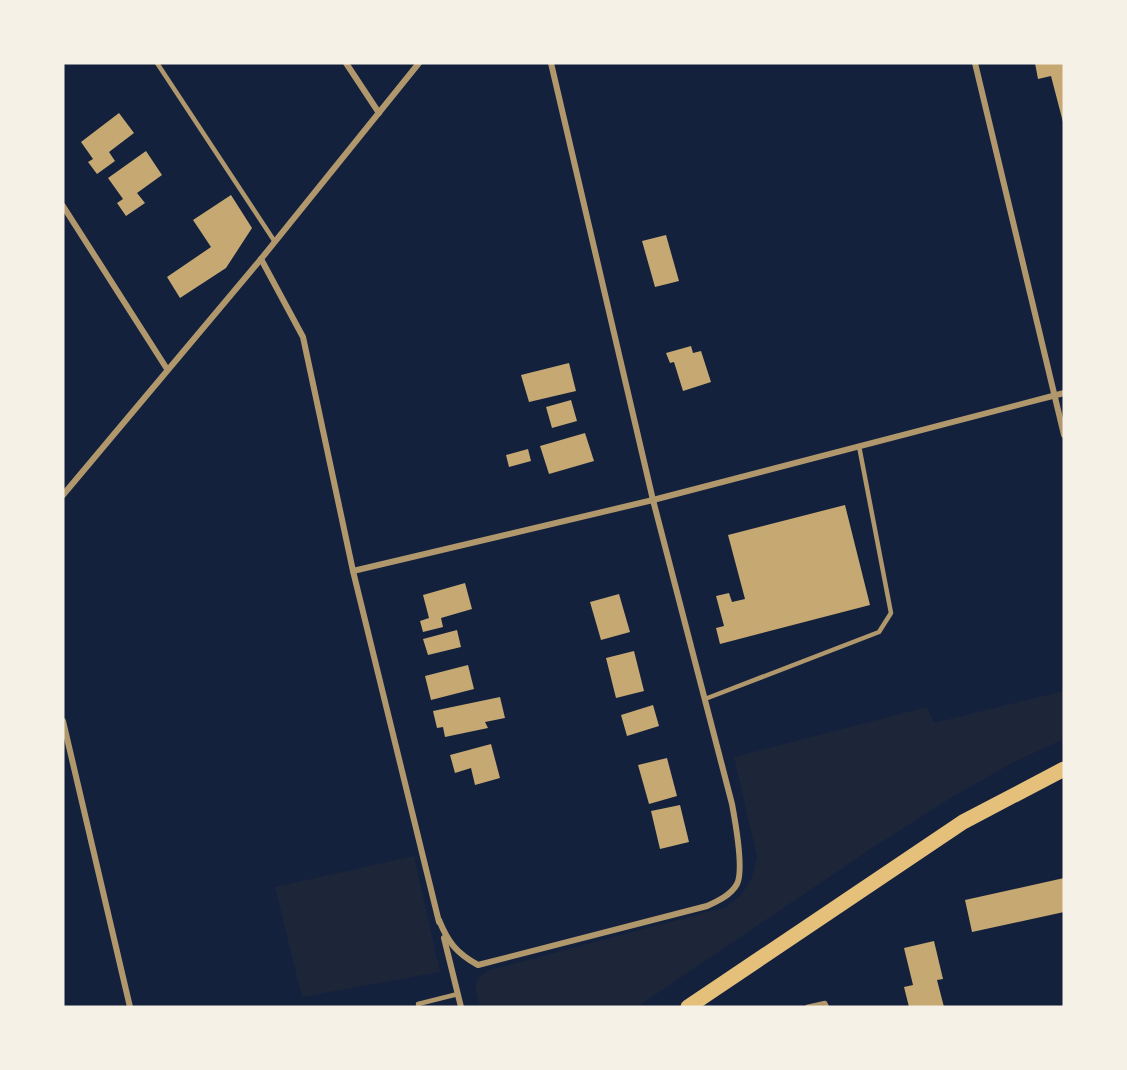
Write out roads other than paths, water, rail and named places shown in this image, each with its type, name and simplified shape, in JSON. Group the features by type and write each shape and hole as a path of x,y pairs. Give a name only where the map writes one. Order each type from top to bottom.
{"main road":[{"path":"688,1007 963,822 1064,769"}],"street":[{"path":"346,63 379,112"},
{"path":"63,495 261,259 418,63"},
{"path":"439,920 447,939 463,957 478,965 707,906 725,897 738,883 739,849 732,804 653,500 551,63"},
{"path":"975,63 1064,435"},
{"path":"63,206 167,369"},
{"path":"261,259 303,337 353,571 461,1007"},
{"path":"353,571 653,500 1064,393"},
{"path":"63,721 130,1007"}],"lane":[{"path":"157,63 274,242"},
{"path":"705,699 879,632 891,613 859,446"},
{"path":"419,1007 418,1004 458,994"},
{"path":"807,1007 825,1003 826,1007"}]}
